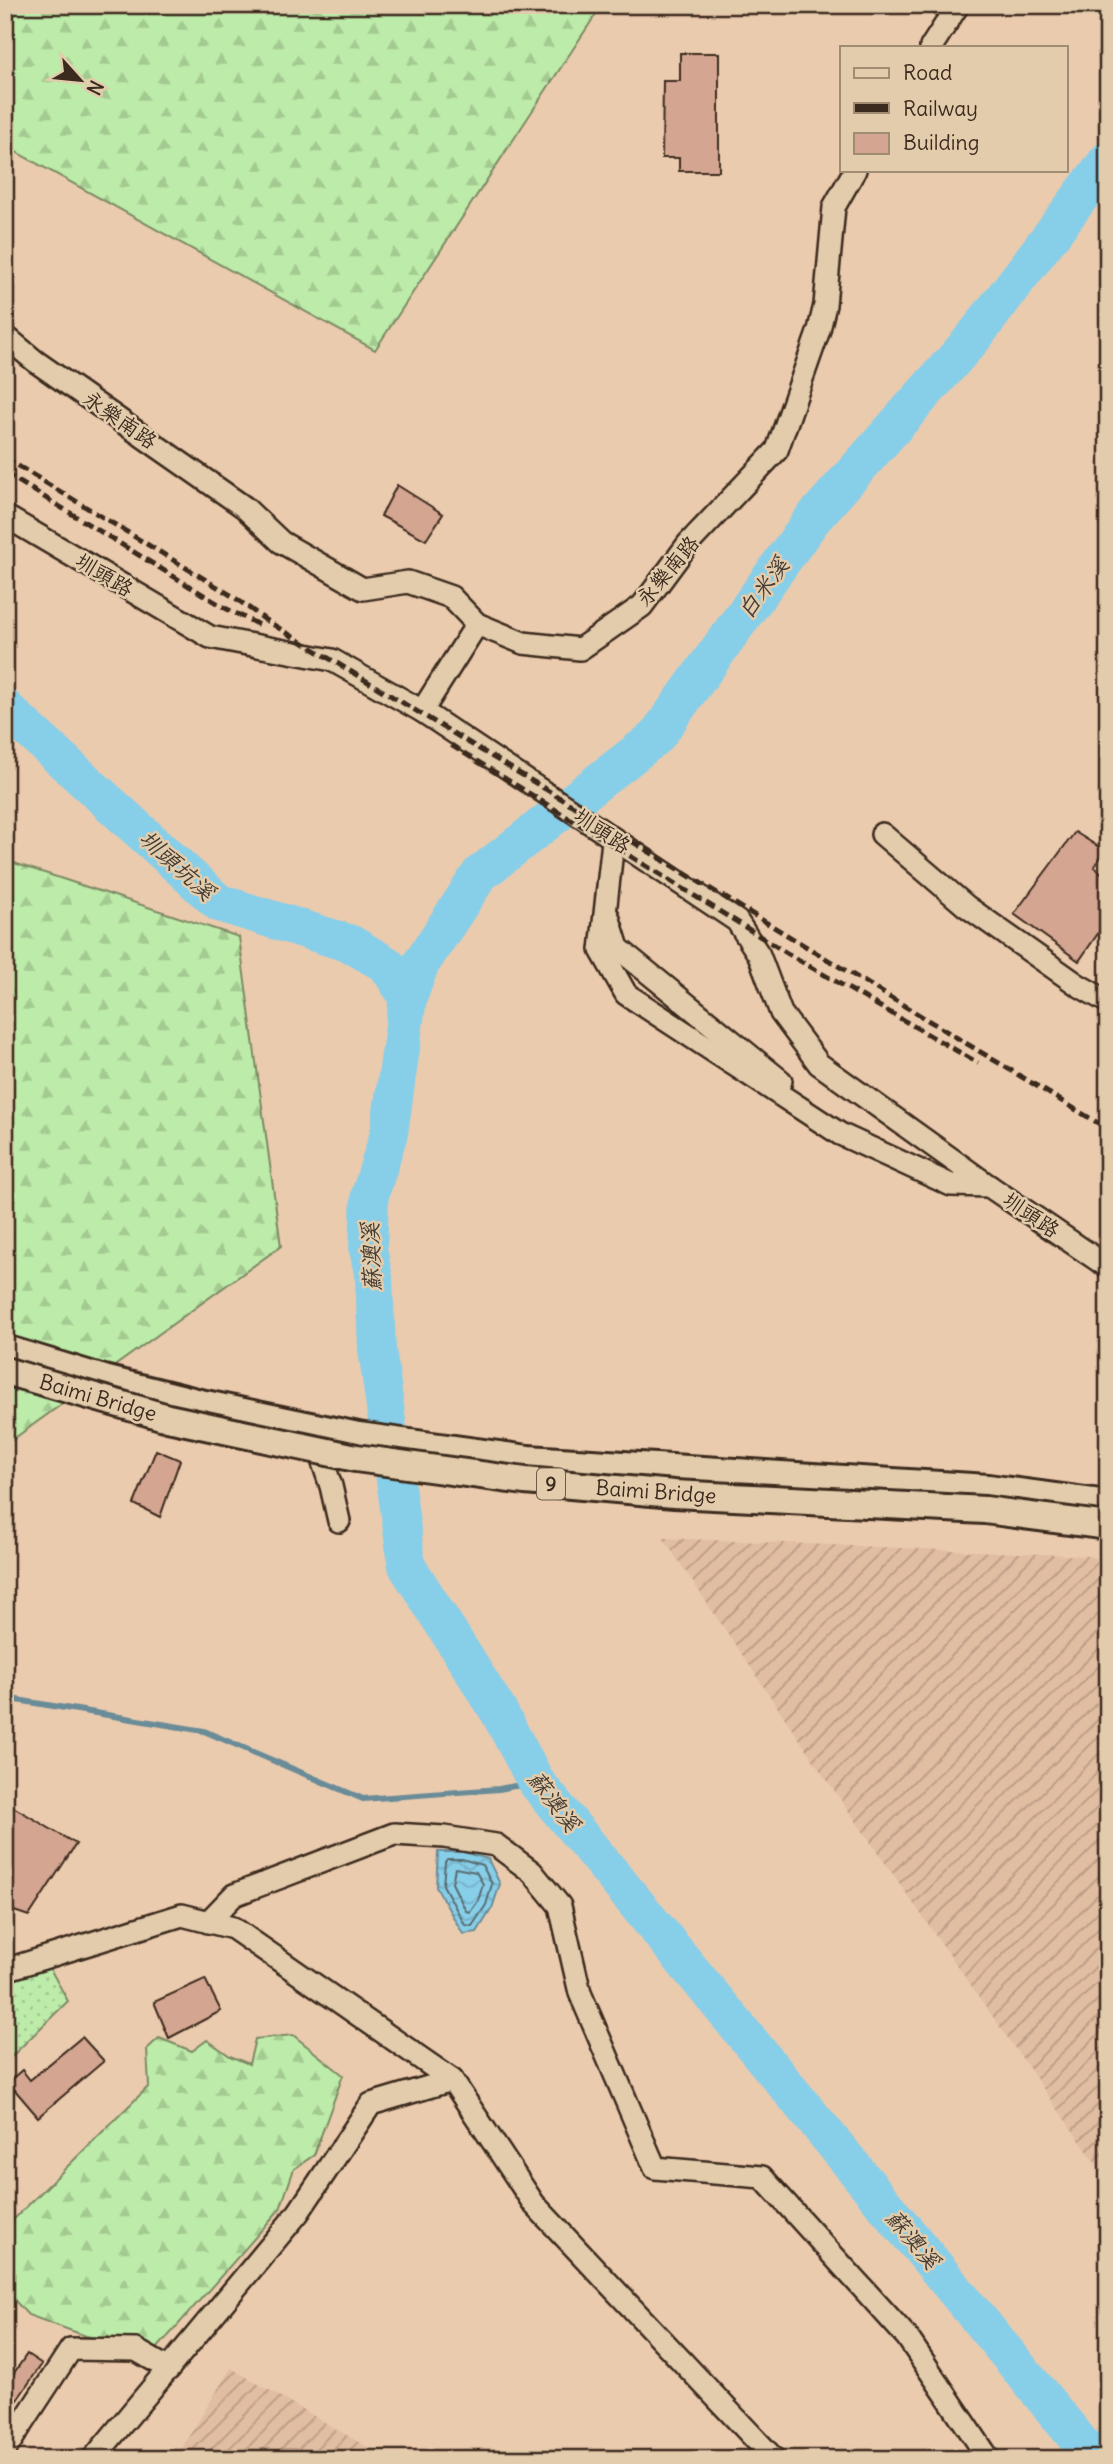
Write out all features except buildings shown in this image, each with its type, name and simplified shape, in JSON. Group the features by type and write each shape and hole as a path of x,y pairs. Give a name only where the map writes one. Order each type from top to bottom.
{"main road":[{"name":"Baimi Bridge","path":"5,1349 104,1379 205,1404 321,1440 355,1458 525,1481 674,1494 985,1510 1108,1527"},
{"name":"Baimi Bridge","path":"5,1371 168,1418 321,1440 358,1436 528,1459 988,1488 1108,1504"}],"street":[{"path":"932,46 958,5"},
{"name":"永樂南路","path":"5,336 35,361 244,507 281,542 363,589 408,582 451,597 477,624 523,643 580,649 642,606 688,544 776,450 819,330 825,304 834,207 854,172"},
{"name":"圳頭路","path":"5,516 210,637 332,660 422,711 737,921 759,955 781,1013 819,1064 989,1186 1108,1267"},
{"path":"422,711 477,624"},
{"path":"882,834 966,906 1078,985 1108,1002"},
{"path":"613,841 601,950 626,994 839,1134 951,1185 989,1186"},
{"path":"605,908 618,948 812,1107 839,1134"},
{"path":"321,1440 339,1521"},
{"path":"208,1922 234,1895 394,1834 444,1837 496,1845 532,1872 559,1906 579,1993 655,2168 762,2177 907,2337 989,2459"},
{"path":"5,1970 182,1915 233,1928 452,2080 534,2204 774,2459"},
{"path":"93,2459 298,2213 371,2104 452,2080"},
{"path":"5,2450 71,2350 136,2350 169,2369"}],"shaded area":[{"path":"663,1538 1089,1556 1108,1561 1108,2181 822,1773"},
{"path":"231,2368 388,2459 175,2459"}],"green space":[{"path":"5,5 602,5 375,350 5,146"},
{"path":"5,860 239,937 281,1246 5,1445"},
{"path":"49,1967 68,2001 5,2063 5,1975"},
{"path":"293,2035 343,2075 314,2155 294,2169 280,2209 156,2350 86,2336 28,2315 5,2290 5,2228 149,2086 147,2049 159,2038 192,2051 207,2040 230,2056 249,2064 255,2039"}],"water":[{"path":"438,1852 463,1852 488,1859 500,1884 492,1908 477,1932 463,1934 436,1887"}],"waterway":[{"name":"蘇澳溪","path":"1094,2459 536,1782 499,1712 407,1566 377,1349 374,1278 368,1249 370,1195 389,1133 408,998 420,965 480,874 656,737 811,521 974,337 1108,160"},
{"name":"圳頭坑溪","path":"5,708 219,903 351,944 387,965 408,998"},
{"path":"5,1698 204,1731 363,1799 499,1789 536,1782"}],"railway":[{"path":"5,458 234,597 264,619 1108,1129"},
{"path":"5,473 225,608 261,626"},
{"path":"451,745 795,958 978,1063"}],"water label":[{"name":"白米溪","path":"763,588"}]}
